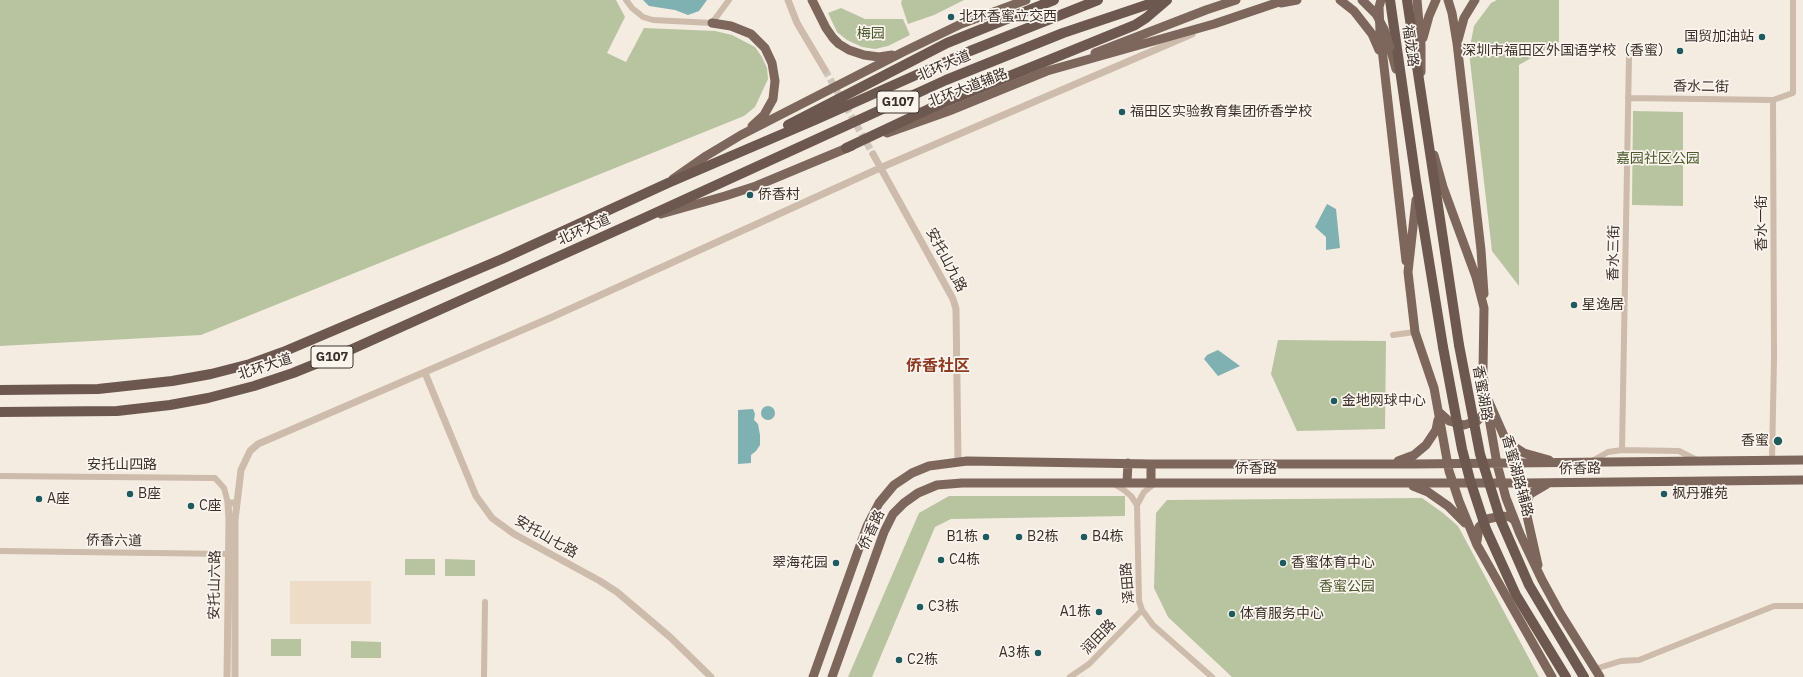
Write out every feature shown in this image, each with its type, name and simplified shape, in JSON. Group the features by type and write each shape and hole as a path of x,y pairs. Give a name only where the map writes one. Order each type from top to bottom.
{"highway":[{"path":"744,149 821,107 947,43 1054,0"},
{"name":"北环大道","path":"0,390 98,389 131,386 211,374 250,364 324,336 502,259 744,149 816,120 970,51 1098,0"},
{"name":"北环大道","path":"0,412 117,411 185,402 254,386 293,373 350,350 642,219 946,80 1063,33 1161,0"},
{"path":"846,148 931,108 1135,25 1146,18 1167,0"},
{"name":"福龙路","path":"1390,0 1393,48 1404,96 1416,181"},
{"name":"福龙路","path":"1408,0 1417,45 1421,92"},
{"name":"香蜜湖路","path":"1421,92 1459,345 1480,454 1503,526 1532,589 1584,677"},
{"path":"1416,181 1443,347 1462,449 1470,480 1486,529 1516,595 1566,677"}],"main road":[{"path":"812,0 833,38 849,50 872,57 888,56 903,52"},
{"path":"668,183 685,169 741,135 903,52 961,24 1026,0"},
{"path":"1047,71 1236,0"},
{"name":"北环大道辅路","path":"642,219 750,188 846,148 949,111 1047,71 1214,24 1285,0"},
{"path":"1271,4 1297,0"},
{"path":"1340,0 1354,11 1372,34 1383,60"},
{"path":"1362,0 1376,14 1393,48"},
{"path":"1381,0 1379,16 1383,60 1416,332 1433,382 1447,464 1453,484 1476,542"},
{"path":"1417,0 1417,45"},
{"path":"1417,45 1436,0"},
{"path":"1448,0 1452,13 1457,43 1483,269 1484,308"},
{"path":"1457,43 1464,18 1475,0"},
{"path":"712,23 743,30 751,34 765,48 772,63 775,80 773,99 761,119 741,135"},
{"name":"香蜜湖路辅路","path":"1426,127 1443,187 1476,277 1484,308 1484,390 1497,464 1502,483 1514,520 1542,580 1600,677"},
{"path":"1408,272 1416,211 1416,181"},
{"path":"1484,390 1504,436 1510,444 1524,453 1558,464"},
{"path":"1438,410 1448,421 1464,425 1478,420 1487,411"},
{"path":"1383,464 1406,459 1426,445 1436,430 1438,410"},
{"name":"侨香路","path":"812,677 867,526 879,503 894,485 912,473 929,466 967,460 1151,464 1558,464 1589,462 1803,460"},
{"path":"1127,482 1128,463"},
{"path":"1151,464 1154,482"},
{"name":"侨香路","path":"832,677 884,532 893,514 904,503 918,493 937,485 962,483 1106,482 1453,484 1803,480"},
{"path":"1404,483 1424,490 1448,506 1464,521 1552,677"},
{"path":"1542,580 1527,516 1526,505 1528,498 1534,491 1546,484 1554,483"},
{"path":"1476,542 1478,530 1484,521 1493,517 1502,516 1510,517 1514,520"}],"street":[{"path":"626,0 632,8 643,17 653,20 712,23 729,0"},
{"path":"788,0 797,23 825,70"},
{"path":"1773,100 1793,93 1793,0"},
{"path":"424,373 880,168 1214,24"},
{"name":"香水三街","path":"1622,450 1629,56"},
{"name":"香水二街","path":"1628,98 1773,100"},
{"name":"香水一街","path":"1772,460 1774,359 1773,100"},
{"name":"安托山九路","path":"873,154 953,299 956,310 958,462"},
{"path":"1393,335 1416,332"},
{"name":"安托山六路","path":"234,677 234,520 241,470 246,457 258,444 424,373"},
{"name":"安托山七路","path":"424,373 476,496 492,518 514,534 600,581 617,592 670,636 711,677"},
{"name":"侨香路","path":"1589,462 1608,452 1622,450 1679,451 1699,461"},
{"name":"安托山四路","path":"0,476 215,478 224,488 228,503"},
{"path":"1106,482 1116,485 1124,490 1131,496 1137,505 1144,492 1154,482"},
{"path":"228,503 237,503"},
{"name":"安托山六路","path":"227,677 229,554 228,503"},
{"name":"泽田路","path":"1137,505 1138,594 1142,610 1153,625 1212,677"},
{"name":"侨香六道","path":"0,552 229,554"},
{"path":"484,677 485,602"},
{"path":"1595,668 1621,661 1639,660 1774,606 1803,606"},
{"name":"润田路","path":"1070,677 1089,664 1142,610"}],"green space":[{"path":"0,0 616,0 625,17 607,53 626,62 644,28 715,31 732,35 755,47 767,68 768,79 755,107 744,116 201,335 0,346"},
{"path":"902,0 964,0 934,15 908,24 901,3"},
{"path":"1497,0 1559,0 1559,42 1519,65 1519,286 1492,251 1469,52 1474,26 1491,3"},
{"name":"梅园","path":"841,8 865,19 903,19 910,35 888,46 875,49 862,47 847,40 837,32 828,13"},
{"name":"嘉园社区公园","path":"1633,111 1683,112 1683,206 1632,205"},
{"name":"金地网球中心","path":"1278,340 1386,341 1385,429 1297,431 1271,374"},
{"path":"949,496 1125,496 1125,516 951,519 935,527 872,677 848,677 919,513"},
{"name":"香蜜公园","path":"1422,498 1458,526 1539,677 1232,677 1168,617 1154,588 1156,513 1167,500"},
{"path":"405,559 435,559 435,575 405,575"},
{"path":"445,559 475,560 475,576 445,576"},
{"path":"271,639 301,639 301,656 271,656"},
{"path":"351,641 381,642 381,658 351,658"}],"shaded area":[{"path":"290,581 371,581 371,624 290,624"}],"water":[{"path":"643,0 707,0 699,11 688,15 675,10 649,6"},
{"path":"1327,204 1336,209 1340,248 1326,250 1326,237 1315,227"},
{"path":"1218,350 1240,366 1218,376 1204,359 1207,355"},
{"path":"765,406 771,406 775,410 775,416 771,420 765,420 761,416 761,410"},
{"path":"753,409 755,414 754,420 758,424 760,445 751,455 751,463 738,464 738,410"}],"tunnel":[{"path":"825,70 873,154"}],"place":[{"name":"北环香蜜立交西","path":"951,17"},
{"name":"国贸加油站","path":"1762,37"},
{"name":"深圳市福田区外国语学校（香蜜）","path":"1680,51"},
{"name":"福田区实验教育集团侨香学校","path":"1122,112"},
{"name":"侨香村","path":"750,195"},
{"name":"星逸居","path":"1574,305"},
{"name":"金地网球中心","path":"1334,401"},
{"name":"香蜜","path":"1778,441"},
{"name":"B座","path":"130,494"},
{"name":"枫丹雅苑","path":"1664,494"},
{"name":"A座","path":"39,499"},
{"name":"C座","path":"191,506"},
{"name":"B1栋","path":"986,537"},
{"name":"B2栋","path":"1019,537"},
{"name":"B4栋","path":"1084,537"},
{"name":"C4栋","path":"941,560"},
{"name":"翠海花园","path":"836,563"},
{"name":"香蜜体育中心","path":"1283,563"},
{"name":"C3栋","path":"920,607"},
{"name":"A1栋","path":"1099,612"},
{"name":"体育服务中心","path":"1232,614"},
{"name":"A3栋","path":"1038,653"},
{"name":"C2栋","path":"899,660"}],"district":[{"name":"侨香社区","path":"938,366"}]}
